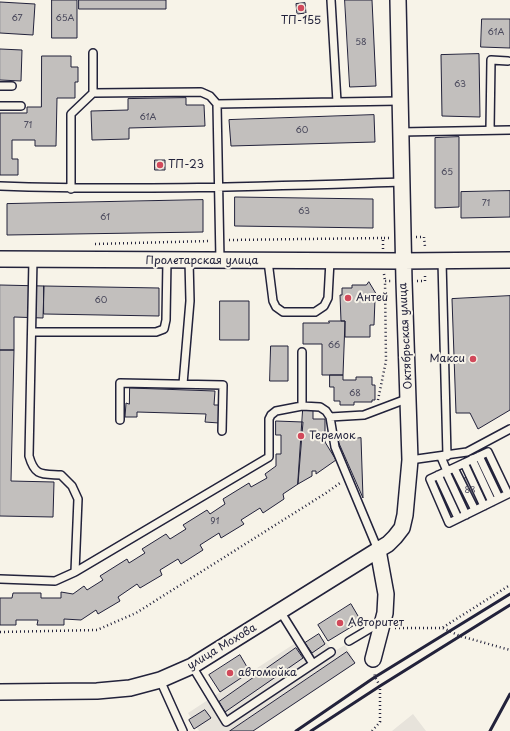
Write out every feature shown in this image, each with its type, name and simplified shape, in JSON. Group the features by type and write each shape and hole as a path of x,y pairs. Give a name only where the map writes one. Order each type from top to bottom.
{"street":[{"name":"Октябрьская улица","path":"378,550 388,544 402,528 405,515 410,460 400,132 398,0"},
{"name":"Пролетарская улица","path":"0,260 404,262 510,260"},
{"name":"улица Мохова","path":"0,692 97,691 130,688 160,680 192,666 378,550"},
{"path":"373,659 385,613 386,594 378,550"}],"lane":[{"path":"331,0 337,102"},
{"path":"71,189 71,114 92,93 93,53"},
{"path":"490,130 491,60 508,60"},
{"path":"0,86 12,86"},
{"path":"92,93 201,92 210,96 217,104 220,260"},
{"path":"217,104 400,101"},
{"path":"0,106 21,106"},
{"path":"400,132 510,130"},
{"path":"0,186 71,189 402,182"},
{"path":"33,259 29,456 32,468 40,474 61,475 72,486 78,499 75,572"},
{"path":"32,332 156,332 164,329 166,320 167,260"},
{"path":"183,384 190,302 189,260"},
{"path":"268,261 273,301 276,308 283,312 315,312 324,306 328,298 330,261"},
{"path":"442,261 444,456 466,515"},
{"path":"302,352 302,406"},
{"path":"120,420 120,383 223,385 222,431"},
{"path":"330,416 364,415 409,398"},
{"path":"0,579 55,581 75,572 269,457 269,419 271,415 276,411 302,406 320,407 330,416 335,447 378,550"},
{"path":"410,460 467,452 510,429"},
{"path":"467,452 484,506"},
{"path":"488,452 508,494 449,523 430,479 469,461 488,452"},
{"path":"469,461 492,502"},
{"path":"449,470 475,510"},
{"path":"280,611 313,664"},
{"path":"349,641 382,624"},
{"path":"192,666 226,722 331,652"},
{"path":"160,680 183,731"}],"path":[{"path":"92,244 219,240 424,237 425,281 385,281"},
{"path":"375,411 386,361 383,238"},
{"path":"0,632 97,630 136,613 326,493 347,477"},
{"path":"442,628 510,585"},
{"path":"382,624 442,628 460,636 510,650"},
{"path":"372,731 380,722 380,686 375,677 373,659"}],"shaded area":[{"path":"324,639 333,652 345,645 352,657 238,731 199,731 188,713 294,644 301,654"},
{"path":"413,714 426,731 392,731"}],"building":[{"path":"52,0 77,0 77,38 52,38"},
{"path":"79,0 166,0 166,9 79,9"},
{"path":"345,0 372,0 376,86 350,87"},
{"path":"0,2 35,4 33,35 0,33"},
{"name":"ТП-155","path":"305,3 306,13 297,14 296,4"},
{"path":"482,19 510,19 510,48 481,47"},
{"path":"0,49 22,50 21,81 0,80"},
{"path":"479,54 480,117 442,116 441,55"},
{"path":"42,56 71,56 71,67 78,67 78,82 75,82 75,98 57,98 56,146 35,146 35,140 12,140 12,159 18,159 18,175 0,175 0,113 27,113 27,107 41,107"},
{"path":"186,98 186,105 204,105 205,126 129,128 129,139 92,140 91,111 128,110 128,99"},
{"path":"374,115 375,142 231,146 229,120"},
{"path":"459,137 459,207 435,208 435,138"},
{"name":"ТП-23","path":"155,160 165,160 165,170 155,170"},
{"path":"510,191 510,217 461,218 461,192"},
{"path":"235,197 373,199 373,228 235,226"},
{"path":"203,200 203,232 7,235 7,204"},
{"path":"369,282 378,297 375,299 374,325 370,325 370,337 345,337 345,321 341,321 340,295 342,295 342,288 352,288 352,285 366,285"},
{"path":"0,285 44,286 43,318 14,317 14,350 0,350"},
{"path":"44,286 159,288 159,316 44,314"},
{"path":"510,296 510,410 478,429 470,413 456,413 452,299"},
{"path":"220,301 249,301 249,340 220,340"},
{"path":"329,321 345,321 343,375 322,375 322,344 303,344 303,323 329,323"},
{"path":"271,346 288,346 288,381 270,381"},
{"path":"0,350 14,350 11,481 54,482 53,517 0,516"},
{"path":"330,375 343,375 343,380 356,380 356,377 372,377 372,385 375,385 375,400 372,400 372,402 354,402 354,405 340,405 340,401 334,401 334,387 330,387"},
{"path":"130,388 215,391 214,405 219,405 219,423 205,422 206,414 137,412 137,417 125,417 126,403 129,404"},
{"path":"303,410 313,410 313,419 325,419 325,442 336,460 316,474 316,471 312,471 312,476 298,484"},
{"path":"276,421 303,422 298,484 283,494 284,499 263,513 260,508 241,520 244,524 221,538 219,533 200,545 203,550 181,564 178,559 160,570 162,575 140,588 137,584 118,597 120,601 98,614 96,610 81,620 64,619 64,625 37,625 38,620 16,620 16,625 0,625 0,598 12,598 13,593 41,593 41,598 61,598 61,592 73,594 84,586 87,590 103,580 100,576 127,559 129,563 145,553 142,549 166,534 170,539 186,529 183,525 207,510 210,514 225,504 223,499 249,483 251,487 267,478 265,474 276,466 276,454 281,454 281,435 276,435"},
{"path":"361,438 363,498 338,441"},
{"path":"489,467 501,491 452,515 440,490"},
{"name":"Авторитет","path":"351,604 361,621 328,641 318,625"},
{"path":"319,634 325,644 312,653 305,643"},
{"path":"296,648 303,658 225,712 219,702"},
{"path":"347,652 355,663 253,731 230,731"},
{"name":"автомойка","path":"240,655 250,672 220,692 209,675"},
{"path":"205,710 211,718 194,729 189,720"}],"railway":[{"path":"296,731 375,677 510,594"},
{"path":"311,731 510,605"},
{"path":"490,731 510,694"}],"place":[{"name":"ТП-155","path":"301,8"},
{"name":"ТП-23","path":"160,165"},
{"name":"Антей","path":"348,298"},
{"name":"Макси","path":"473,359"},
{"name":"Теремок","path":"301,436"},
{"name":"Авторитет","path":"340,623"},
{"name":"автомойка","path":"230,673"}]}
